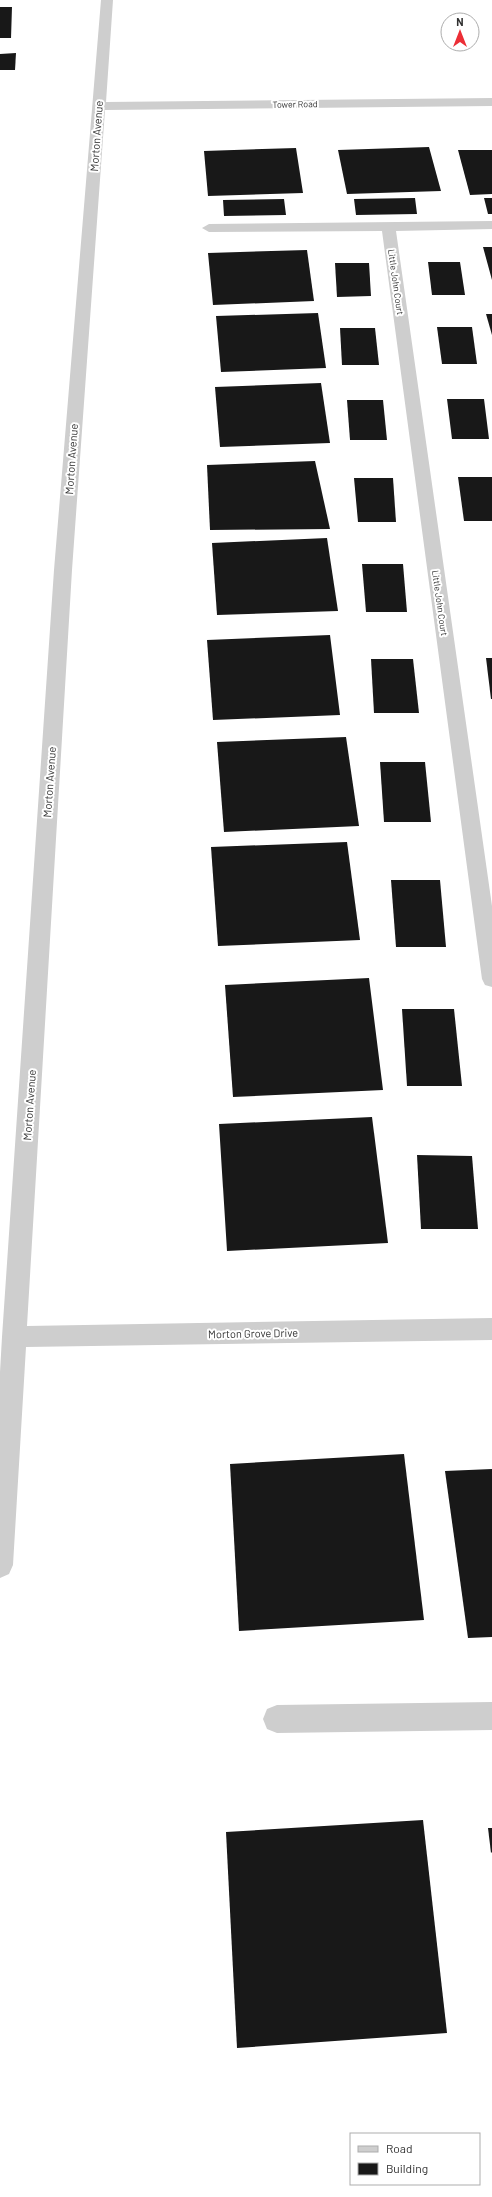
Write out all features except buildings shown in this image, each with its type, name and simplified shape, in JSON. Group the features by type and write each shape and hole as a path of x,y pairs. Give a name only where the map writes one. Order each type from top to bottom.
{"street":[{"name":"Morton Avenue","path":"0,1565 63,570 107,0"},
{"name":"Tower Road","path":"98,106 492,102"},
{"path":"209,228 492,225"},
{"name":"Little John Court","path":"388,226 492,979"},
{"name":"Morton Grove Drive","path":"14,1337 492,1329"},
{"path":"277,1719 492,1716"}]}
